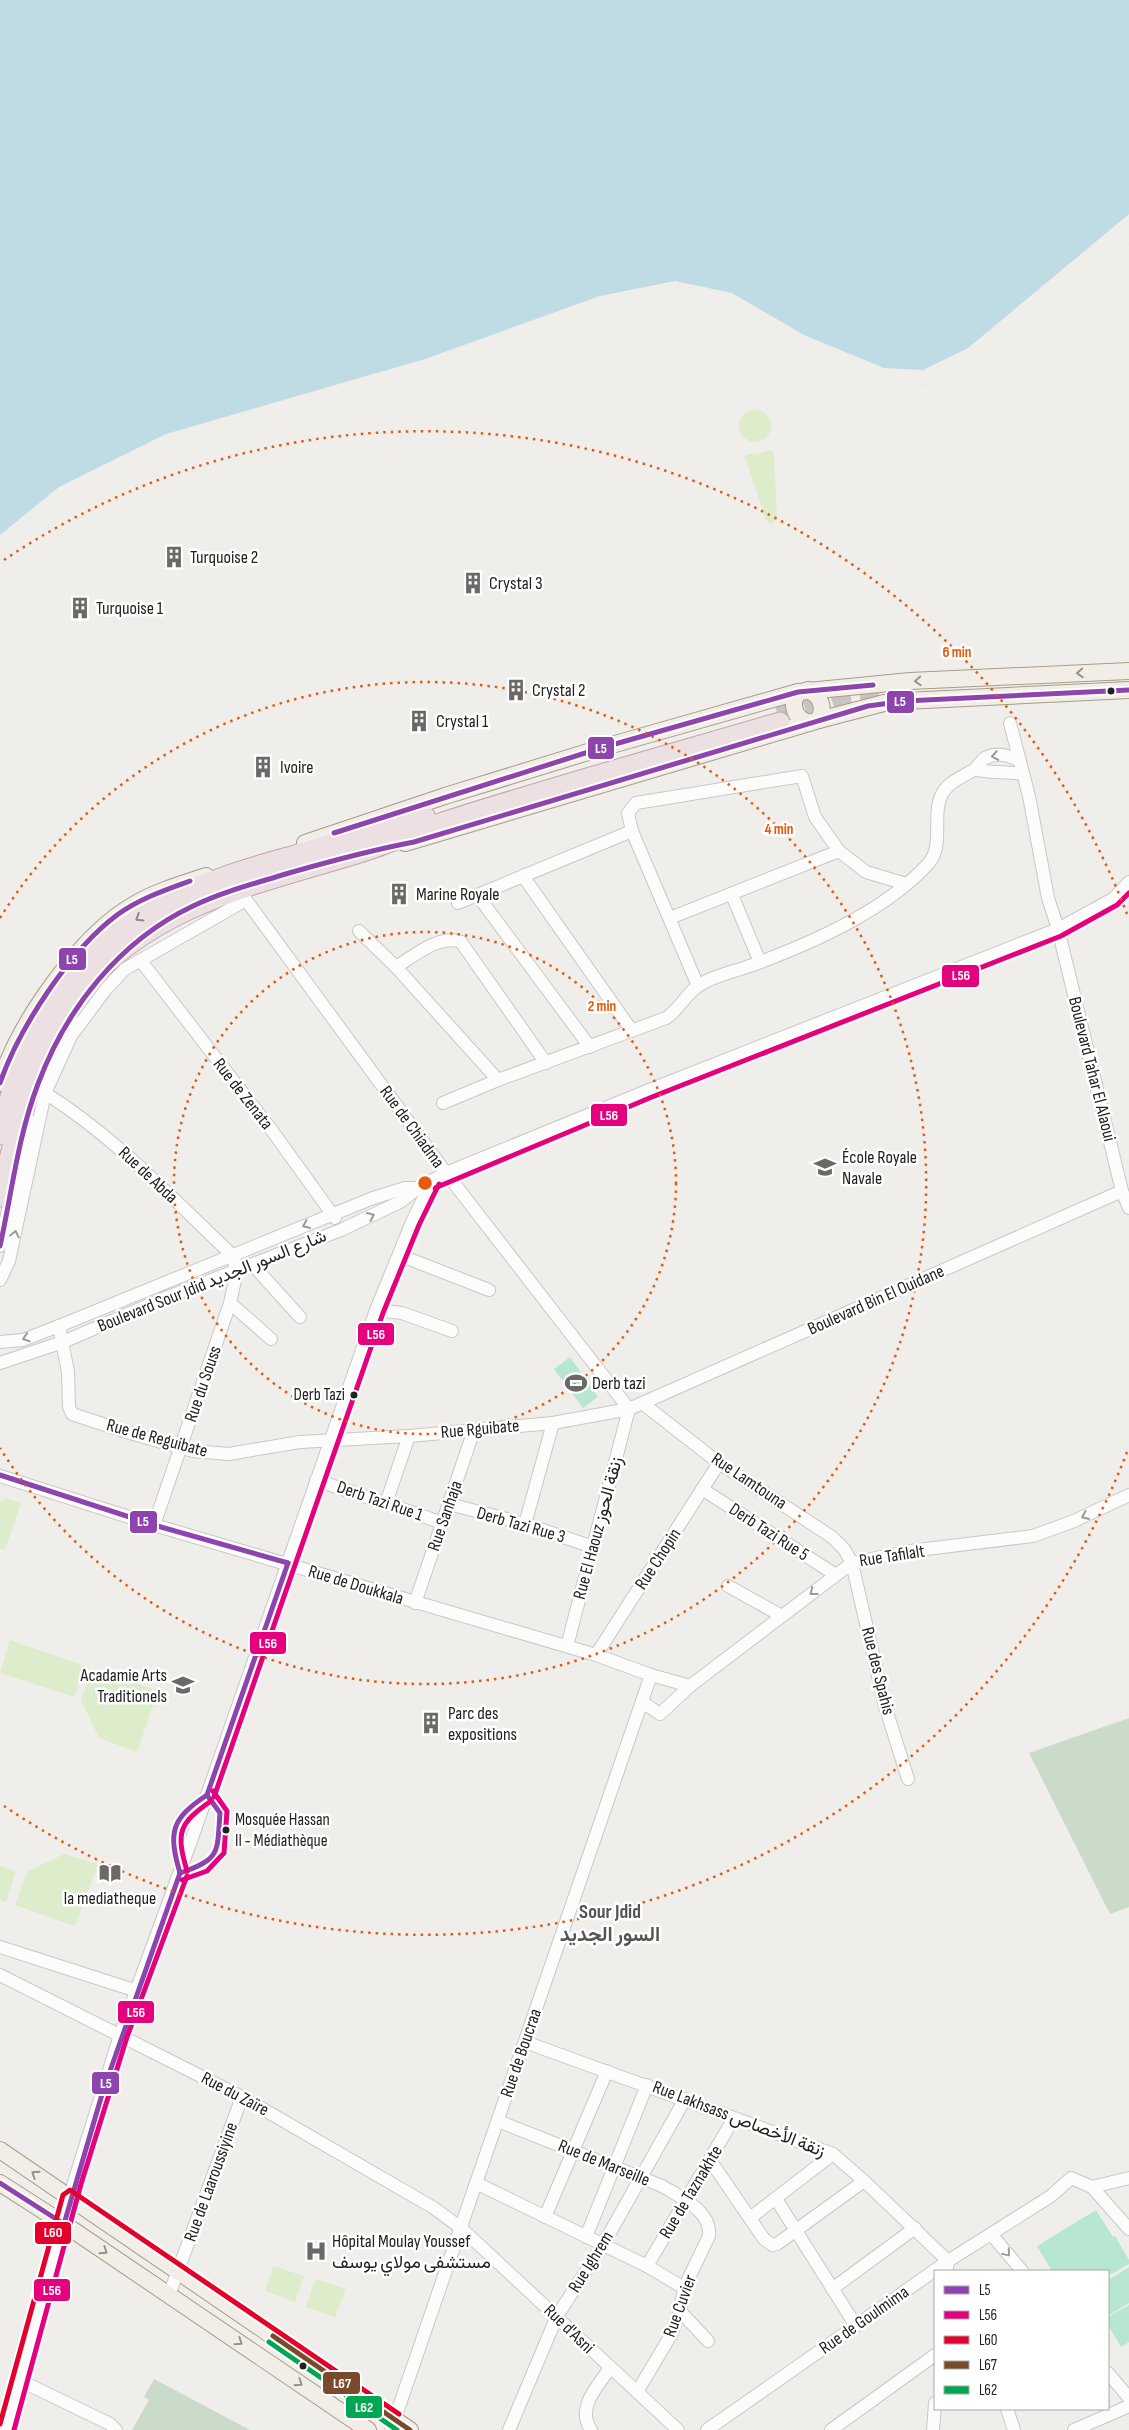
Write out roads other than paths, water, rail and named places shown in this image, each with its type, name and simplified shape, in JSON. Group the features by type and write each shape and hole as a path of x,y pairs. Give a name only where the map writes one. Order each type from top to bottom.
{"highway":[{"path":"0,1135 7,1102 22,1059 55,998 73,974 108,940 139,918 175,897 224,876 366,842 778,715"},
{"path":"0,1197 26,1088 42,1046 79,991 94,975 129,947 181,912 242,894 366,842"},
{"path":"55,998 59,978"}],"main road":[{"path":"0,1083 26,1024 86,944 118,915 136,903 171,888 445,796 803,691 910,681 1129,671"},
{"path":"366,842 414,842 868,706 898,701 1129,690"},
{"path":"803,691 793,704 794,711 802,721 814,721"},
{"path":"803,691 814,692 821,702 823,708 814,721"},
{"path":"0,2150 273,2336 393,2425 410,2430"},
{"path":"0,2183 64,2224 368,2430"},
{"path":"259,2356 273,2336"}],"street":[{"name":"Boulevard Tahar El Alaoui","path":"1010,723 1018,760 1029,796 1048,898 1058,929 1122,1191 1129,1208"},
{"path":"443,1103 498,1080 590,1047 675,1013 698,986 760,962 860,917 906,884 934,856 938,805 943,793 953,782 975,768 985,758 996,755 1011,756 1018,760"},
{"path":"975,768 986,772 1007,771 1022,774"},
{"path":"698,986 632,831 628,813 636,803 799,775 803,778 815,818 839,851 866,872 906,884"},
{"path":"458,903 632,831"},
{"path":"670,918 839,851"},
{"path":"523,876 632,1031"},
{"name":"Boulevard Sour Jdid شارع السور الجديد","path":"0,1362 63,1342 252,1264 341,1230 400,1202 418,1188 446,1173 1058,929 1105,903 1128,886"},
{"path":"0,1280 9,1261 45,1093 71,1036 83,1018 125,968 134,962 141,961 242,894"},
{"name":"Rue de Chiadma","path":"242,894 446,1173 629,1409"},
{"path":"732,895 760,962"},
{"path":"478,896 590,1047"},
{"path":"359,931 396,967 498,1080"},
{"path":"396,967 443,940 461,942 546,1063"},
{"path":"0,1246 28,1117 51,1054 85,997 129,947"},
{"name":"Rue de Zenata","path":"141,961 332,1213 341,1230"},
{"name":"Rue de Abda","path":"45,1093 96,1127 232,1255 237,1271"},
{"path":"6,2430 70,2198 120,2035 376,1310 412,1222 432,1181"},
{"name":"Boulevard Sour Jdid شارع السور الجديد","path":"0,1342 23,1340 332,1213 393,1192 418,1188"},
{"name":"Boulevard Bin El Ouidane","path":"629,1409 1122,1191"},
{"path":"399,1255 489,1290"},
{"path":"252,1264 300,1317"},
{"name":"Rue du Souss","path":"154,1525 182,1448 230,1303 237,1271"},
{"path":"230,1303 271,1339"},
{"path":"376,1310 402,1313 452,1331"},
{"name":"Rue de Reguibate","path":"59,1326 68,1372 69,1407 72,1414 202,1453 230,1454 300,1442 331,1440"},
{"name":"Rue Lamtouna","path":"642,1403 719,1462 832,1537 844,1549 852,1563"},
{"name":"Rue Rguibate","path":"331,1440 409,1436 553,1423 629,1409"},
{"name":"Rue El Haouz زنقة الحوز","path":"567,1646 629,1409"},
{"path":"525,1524 553,1423"},
{"name":"Rue Sanhaja","path":"415,1603 474,1430"},
{"path":"386,1502 409,1436"},
{"name":"Rue Chopin","path":"596,1655 719,1462"},
{"name":"Rue de Doukkala","path":"1,1476 154,1525 567,1646 652,1676 690,1686"},
{"name":"Derb Tazi Rue 1","path":"316,1480 386,1502 443,1523"},
{"name":"Derb Tazi Rue 5","path":"702,1489 836,1574"},
{"name":"Rue Tafilalt","path":"642,1702 660,1714 690,1686 852,1563 910,1552 1032,1536 1074,1521 1129,1495"},
{"name":"Derb Tazi Rue 3","path":"449,1504 525,1524 593,1547"},
{"name":"Rue des Spahis","path":"852,1563 885,1706 908,1779"},
{"path":"728,1586 782,1616"},
{"name":"Rue de Boucraa","path":"393,2425 652,1676"},
{"path":"0,1947 137,1991"},
{"name":"Rue du Zaïre","path":"0,1975 242,2096 371,2170 434,2208 461,2228"},
{"name":"Rue Lakhsass زنقة الأخصاص","path":"525,2042 607,2070 833,2154 914,2228 948,2266"},
{"path":"545,2217 607,2070"},
{"path":"586,2237 647,2085"},
{"name":"Rue de Laaroussiyine","path":"169,2295 242,2096"},
{"name":"Rue Ighrem","path":"508,2430 557,2316 604,2245 685,2099"},
{"name":"Rue de Taznakhte","path":"647,2266 734,2118"},
{"name":"Rue de Marseille","path":"498,2121 641,2177 686,2200 704,2216"},
{"path":"750,2218 833,2154"},
{"path":"710,2160 769,2244 778,2244 864,2181"},
{"name":"Rue de Goulmima","path":"948,2266 991,2234 1050,2196 1072,2178 1092,2187"},
{"path":"1129,2178 1092,2187 1129,2229"},
{"path":"476,2183 647,2266 684,2288"},
{"path":"776,2199 856,2326"},
{"name":"Rue Cuvier","path":"637,2392 664,2349 680,2310 684,2288 709,2236 709,2227 704,2216"},
{"name":"Rue d'Asni","path":"461,2228 678,2430"},
{"path":"832,2289 914,2228"},
{"path":"991,2234 1021,2270"},
{"name":"Rue de Goulmima","path":"706,2430 856,2326 934,2275"},
{"path":"680,2310 708,2341"},
{"path":"831,2430 934,2356"},
{"path":"591,2430 585,2420 586,2408 610,2368"},
{"path":"1109,2374 1129,2398"},
{"path":"20,2380 110,2424 116,2430"},
{"path":"1074,2430 1129,2406"},
{"path":"933,2430 934,2410"},
{"path":"1007,2410 1014,2430"}],"water":[{"path":"0,0 1129,0 1129,244 981,362 947,381 898,389 873,389 826,369 789,339 725,303 678,297 608,312 494,351 184,447 66,501 9,545 0,557"}],"tunnel":[{"path":"776,709 829,693"},
{"path":"780,722 835,702 905,694"}],"place":[{"name":"Turquoise 2","path":"174,557"},
{"name":"Crystal 3","path":"473,583"},
{"name":"Turquoise 1","path":"80,608"},
{"name":"Crystal 2","path":"516,690"},
{"name":"Crystal 1","path":"419,721"},
{"name":"Ivoire","path":"263,767"},
{"name":"Marine Royale","path":"399,894"},
{"name":"École Royale Navale","path":"825,1167"},
{"name":"Derb tazi","path":"576,1383"},
{"name":"Derb Tazi","path":"354,1395"},
{"name":"Acadamie Arts Traditionels","path":"183,1685"},
{"name":"Parc des expositions","path":"431,1723"},
{"name":"Mosquée Hassan II - Médiathèque","path":"226,1830"},
{"name":"la mediatheque","path":"110,1873"},
{"name":"Hôpital Moulay Youssef مستشفى مولاي يوسف","path":"316,2251"}],"district":[{"name":"Sour Jdid السور الجديد","path":"610,1924"}]}
